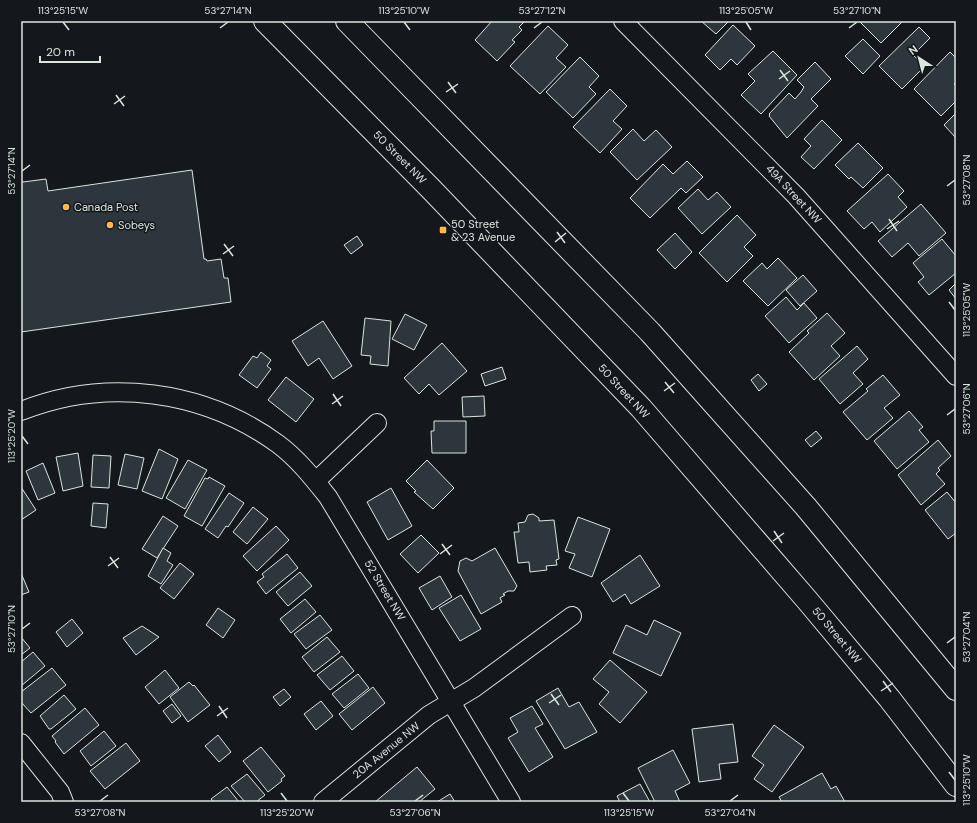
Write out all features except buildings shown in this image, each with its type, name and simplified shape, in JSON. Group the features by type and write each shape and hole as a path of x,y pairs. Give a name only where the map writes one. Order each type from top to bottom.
{"main road":[{"name":"50 Street NW","path":"265,21 432,190 641,408 807,600 888,698 956,785"},
{"path":"340,21 364,38"},
{"path":"347,21 650,332 806,507 956,689"}],"street":[{"name":"49A Street NW","path":"623,21 796,196 956,376"},
{"name":"52 Street NW","path":"21,411 38,404 64,398 118,391 151,393 175,397 199,404 245,424 279,444 316,481 339,515 511,802"},
{"path":"316,481 377,423"},
{"path":"451,701 474,688 572,616"},
{"name":"20A Avenue NW","path":"323,802 429,715 451,701"},
{"path":"21,743 60,792 64,802"}],"place":[{"name":"Canada Post","path":"66,207"},
{"name":"Sobeys","path":"110,225"},
{"name":"50 Street & 23 Avenue","path":"443,230"}]}
